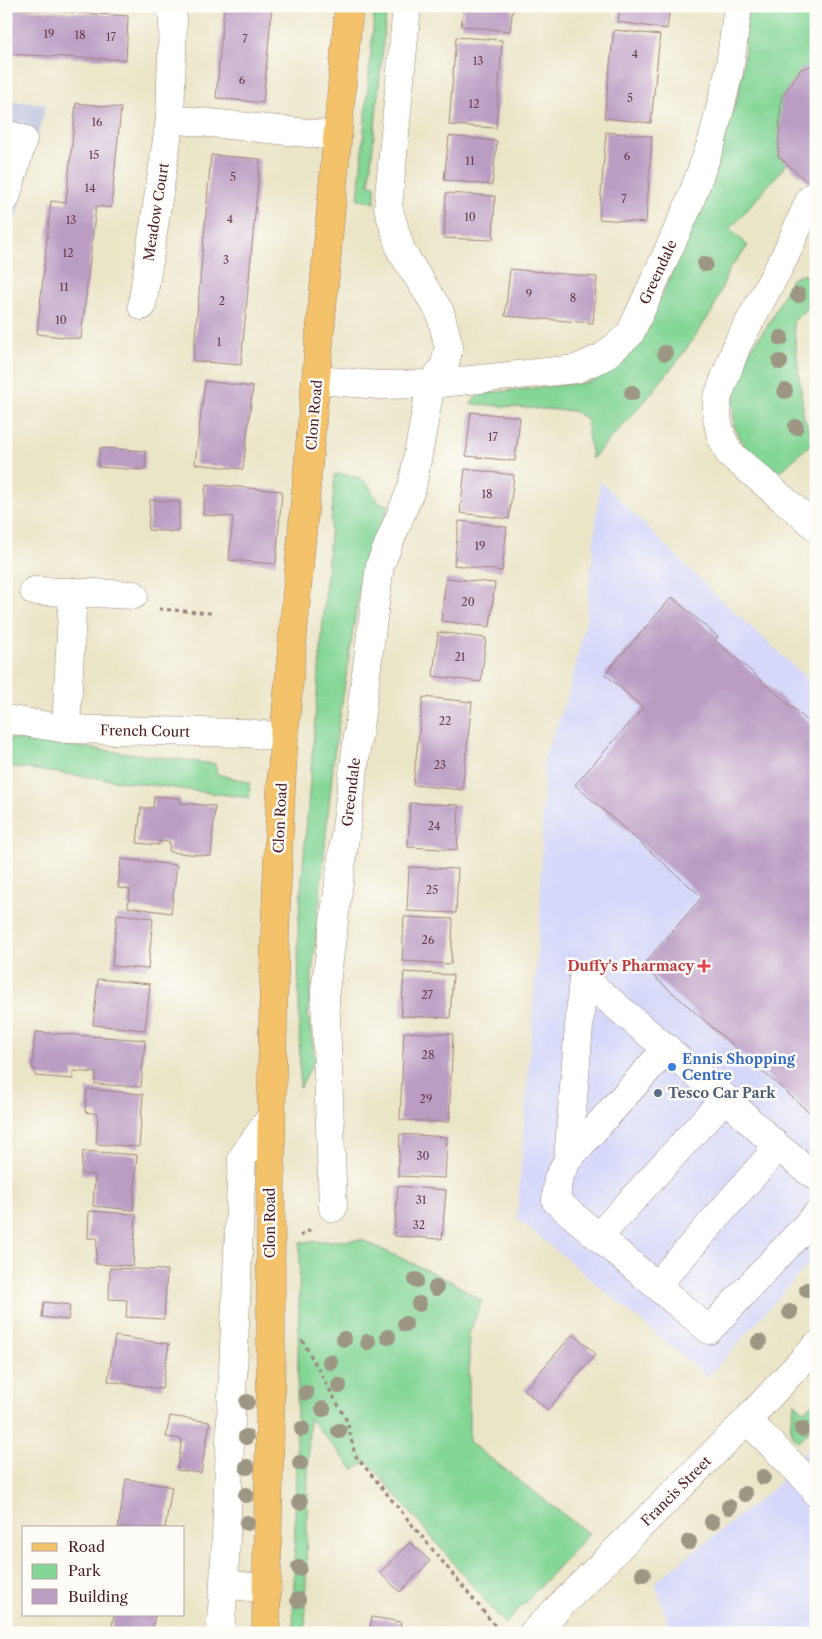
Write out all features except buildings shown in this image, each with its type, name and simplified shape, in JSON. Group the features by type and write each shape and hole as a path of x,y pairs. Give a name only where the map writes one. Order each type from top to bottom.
{"main road":[{"name":"Clon Road","path":"266,1633 271,1328 270,1118 278,828 284,737 318,380 336,136 349,6"}],"street":[{"name":"Meadow Court","path":"142,306 170,119 172,19 170,6"},
{"name":"Greendale","path":"333,1208 325,991 380,565 412,487 431,384 444,367 450,347 440,312 401,251 388,207 407,6"},
{"name":"Greendale","path":"318,380 379,385 431,384 576,369 603,357 630,334 688,207 712,142 729,72 738,6"},
{"path":"170,119 336,136"},
{"path":"6,134 22,139 6,197"},
{"path":"816,194 810,199 785,256 737,345 717,399 717,418 721,436 729,454 816,527"},
{"path":"34,591 134,595"},
{"path":"66,729 73,592"},
{"name":"French Court","path":"6,719 66,729 244,733 284,737"},
{"path":"568,1159 583,978 725,1098 778,1147 816,1177"},
{"path":"667,1048 568,1159 558,1179 556,1201 709,1330 816,1215"},
{"path":"599,1236 725,1098"},
{"path":"220,1633 224,1584 242,1158 270,1118"},
{"path":"657,1285 778,1147"},
{"name":"Francis Street","path":"533,1633 747,1420 816,1346"},
{"path":"747,1420 814,1487 816,1493"},
{"path":"224,1584 267,1589"}],"path":[{"path":"134,595 144,608 211,612"},
{"path":"270,1249 309,1232 333,1208"},
{"path":"271,1328 296,1329 347,1421 355,1455 501,1633"}],"shaded area":[{"path":"6,101 46,104 6,255"},
{"name":"Ennis Shopping Centre","path":"600,481 714,593 816,687 816,1255 708,1377 517,1218 540,915 544,758 568,695 586,620"},
{"path":"816,1438 816,1633 671,1633 655,1582 772,1490"}],"green space":[{"path":"375,6 387,6 369,185 375,185 375,203 358,199"},
{"path":"753,6 816,6 816,136 813,134 730,229 748,246 729,269 713,310 680,358 643,403 592,459 586,418 573,411 470,404 479,394 590,382 619,362 645,332 705,199 738,95 745,50 746,18"},
{"path":"804,274 810,282 809,306 793,322 804,418 814,441 780,472 747,451 734,426 733,402 738,368 771,320 791,279"},
{"path":"335,474 362,479 378,502 389,505 363,565 334,755 308,1015 315,1059 300,1088 298,928"},
{"path":"6,738 215,764 217,774 249,782 250,798 6,766"},
{"path":"362,1240 452,1282 482,1301 469,1334 469,1442 589,1534 505,1624 367,1461 354,1470 309,1418 305,1633 293,1633 300,1242"},
{"path":"816,1399 816,1420 799,1443 792,1434 791,1429 791,1419 795,1403 804,1411"}],"place":[{"name":"Duffy's Pharmacy","path":"704,966"},
{"name":"Ennis Shopping Centre","path":"672,1067"},
{"name":"Tesco Car Park","path":"658,1093"}]}
